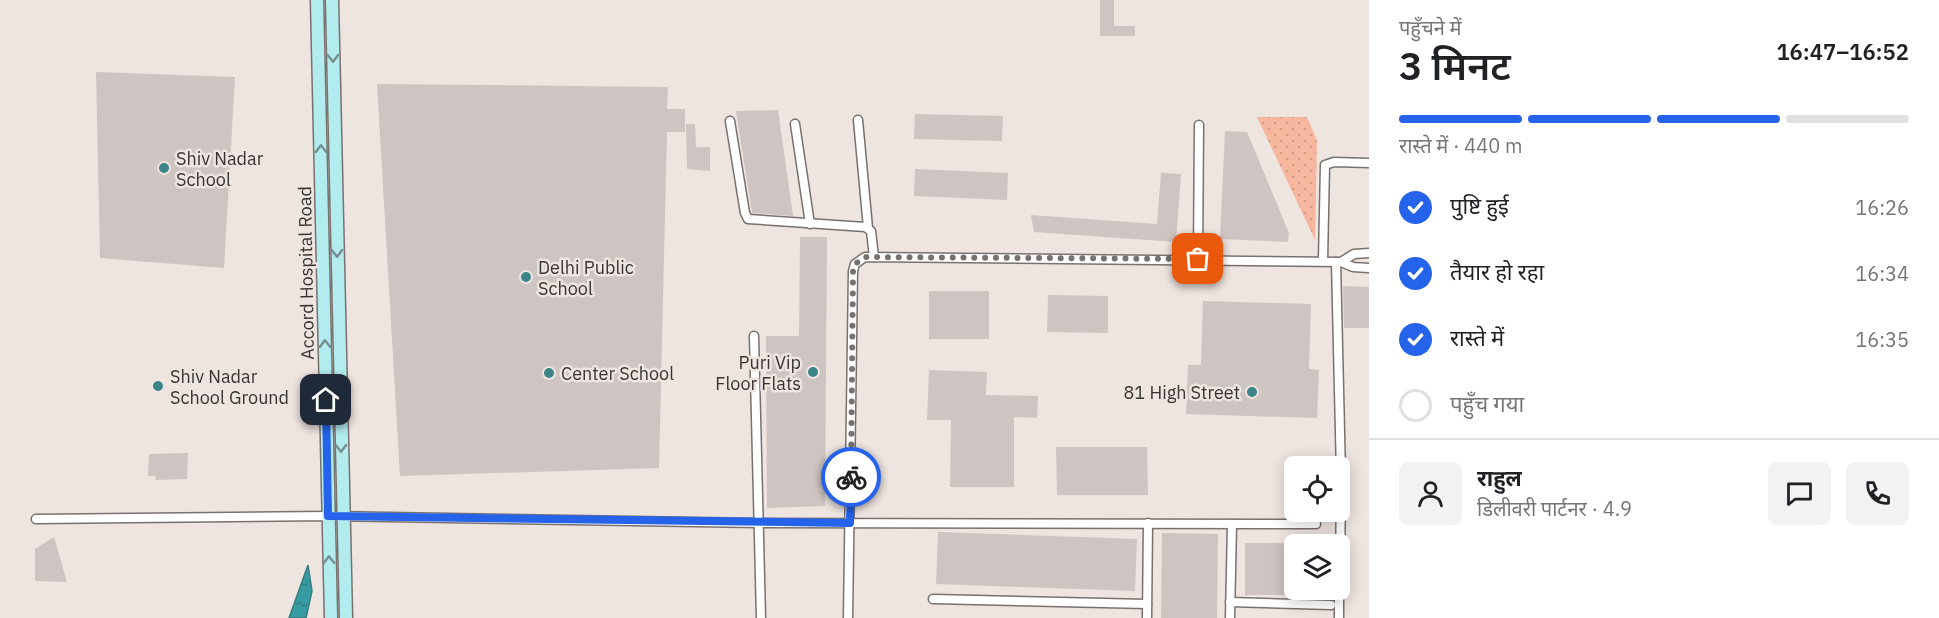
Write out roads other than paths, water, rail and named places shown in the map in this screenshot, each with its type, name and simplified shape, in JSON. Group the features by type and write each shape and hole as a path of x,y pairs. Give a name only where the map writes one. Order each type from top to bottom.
{"street":[{"name":"Accord Hospital Road","path":"317,0 331,618"},
{"path":"332,0 345,618"},
{"path":"858,120 868,228 874,257"},
{"path":"730,121 745,213 748,219 868,228"},
{"path":"795,124 810,224"},
{"path":"1198,259 1199,125"},
{"path":"1323,261 1325,165 1334,162 1369,163"},
{"path":"1338,262 1354,254 1369,254"},
{"path":"848,618 853,271 859,260 874,257 1198,259 1323,261 1369,268"},
{"path":"1338,262 1340,534"},
{"path":"754,336 761,618"},
{"path":"36,519 343,516 758,523 1316,524"},
{"path":"1147,618 1148,523"},
{"path":"1230,618 1232,524"},
{"path":"933,599 1147,604"},
{"path":"1339,618 1340,600"},
{"path":"1230,602 1331,605"}],"water":[{"path":"308,565 312,591 306,618 289,618"}],"place":[{"name":"Shiv Nadar School","path":"164,168"},
{"name":"Delhi Public School","path":"526,277"},
{"name":"Puri Vip Floor Flats","path":"813,372"},
{"name":"Center School","path":"549,373"},
{"name":"Shiv Nadar School Ground","path":"158,386"},
{"name":"81 High Street","path":"1252,392"}]}
